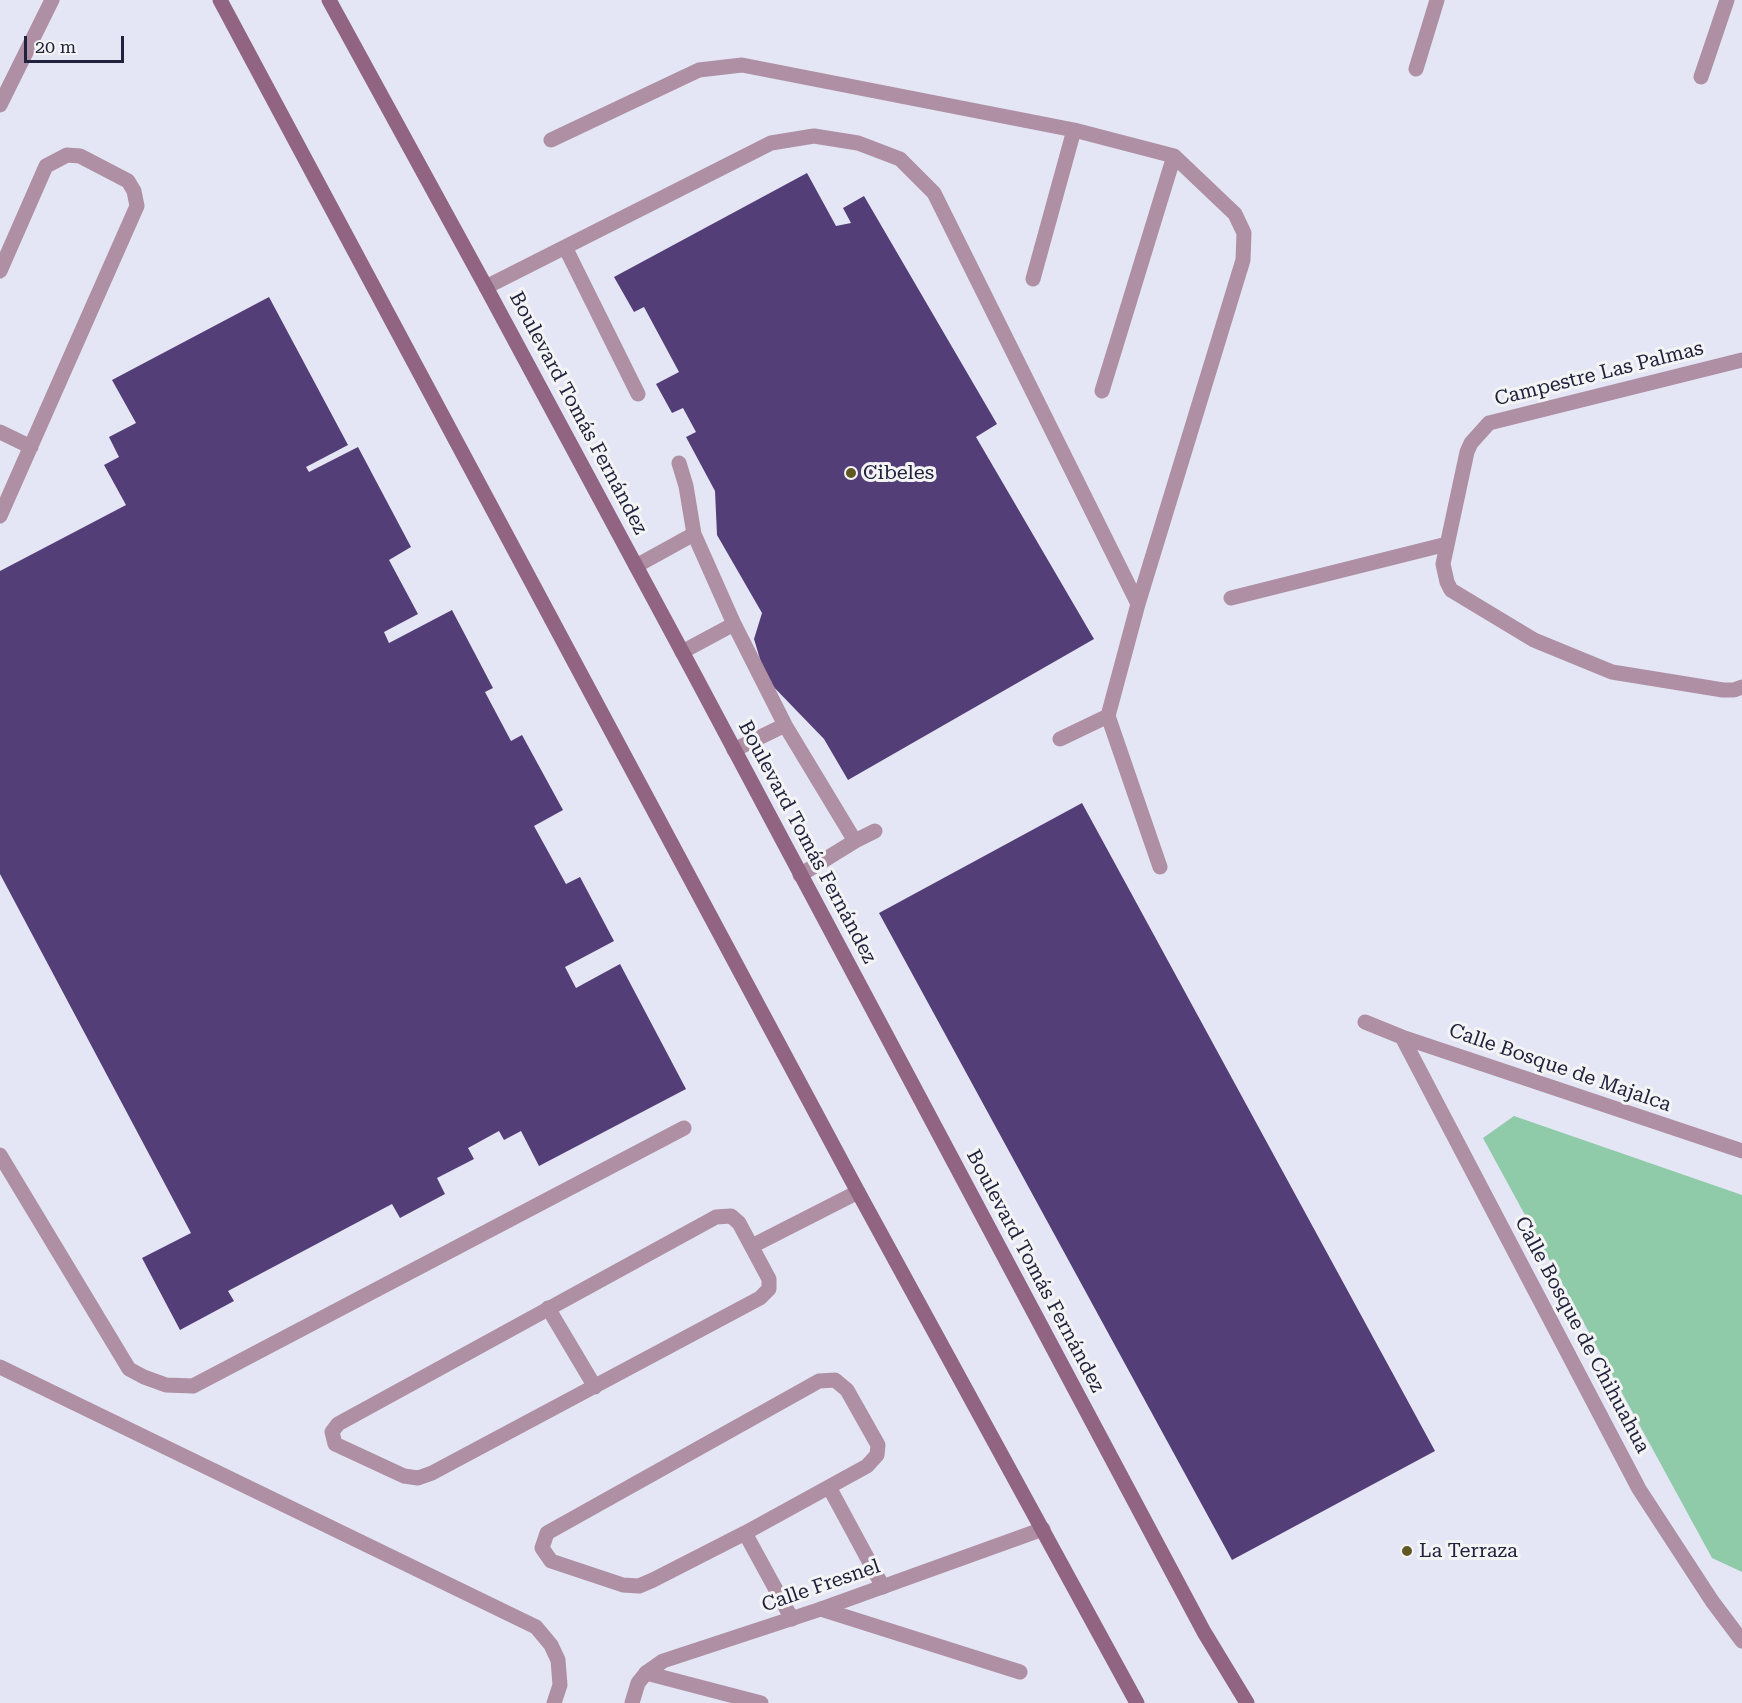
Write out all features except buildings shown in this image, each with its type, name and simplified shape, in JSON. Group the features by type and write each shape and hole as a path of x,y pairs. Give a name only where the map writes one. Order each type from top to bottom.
{"main road":[{"path":"220,0 858,1192 1137,1703"},
{"name":"Boulevard Tomás Fernández","path":"329,0 636,566 1204,1632 1247,1703"}],"street":[{"path":"0,105 52,0"},
{"path":"1416,69 1437,0"},
{"path":"1701,77 1727,0"},
{"path":"551,140 699,70 742,65 1074,130 1174,156 1235,214 1244,233 1243,260 1138,604 1108,716 1160,867"},
{"path":"1033,279 1074,130"},
{"path":"486,287 771,142 814,135 858,143 900,159 934,193 1138,604"},
{"path":"0,271 45,166 67,155 80,156 128,181 134,191 136,206 0,516"},
{"path":"1102,391 1174,156"},
{"path":"565,247 638,394"},
{"name":"Campestre Las Palmas","path":"1742,360 1489,423 1471,443 1467,452 1447,544 1444,571 1451,590 1534,640 1612,672 1723,690 1742,687"},
{"path":"0,432 31,447"},
{"path":"678,463 686,486 694,534 734,624 785,725 855,841"},
{"path":"636,566 694,534"},
{"path":"1231,598 1447,544"},
{"path":"682,652 734,624"},
{"path":"1060,739 1108,716"},
{"path":"734,750 785,725"},
{"path":"800,875 855,841 876,831"},
{"name":"Calle Bosque de Majalca","path":"1365,1022 1402,1037 1742,1151"},
{"name":"Calle Bosque de Chihuahua","path":"1402,1037 1639,1489 1712,1601 1742,1641"},
{"path":"0,1155 129,1369 166,1384 193,1386 684,1128"},
{"path":"752,1246 858,1192"},
{"path":"731,1216 739,1223 752,1246 769,1279 769,1289 760,1298 432,1473 418,1478 404,1476 335,1444 332,1432 338,1424 716,1217 731,1216"},
{"path":"548,1308 595,1387"},
{"path":"0,1366 536,1627 551,1645 558,1660 560,1685 554,1703"},
{"path":"835,1380 847,1390 878,1445 877,1455 867,1466 745,1533 639,1586 623,1585 550,1561 542,1548 547,1533 819,1381 835,1380"},
{"path":"829,1487 883,1587"},
{"name":"Calle Fresnel","path":"646,1672 663,1661 821,1610 1043,1529"},
{"path":"745,1533 792,1620"},
{"path":"821,1610 1020,1672"},
{"path":"632,1703 638,1683 646,1672 760,1703"}],"green space":[{"path":"1514,1116 1742,1195 1742,1572 1712,1558 1483,1138"}],"place":[{"name":"Cibeles","path":"851,473"},
{"name":"La Terraza","path":"1407,1551"}]}
